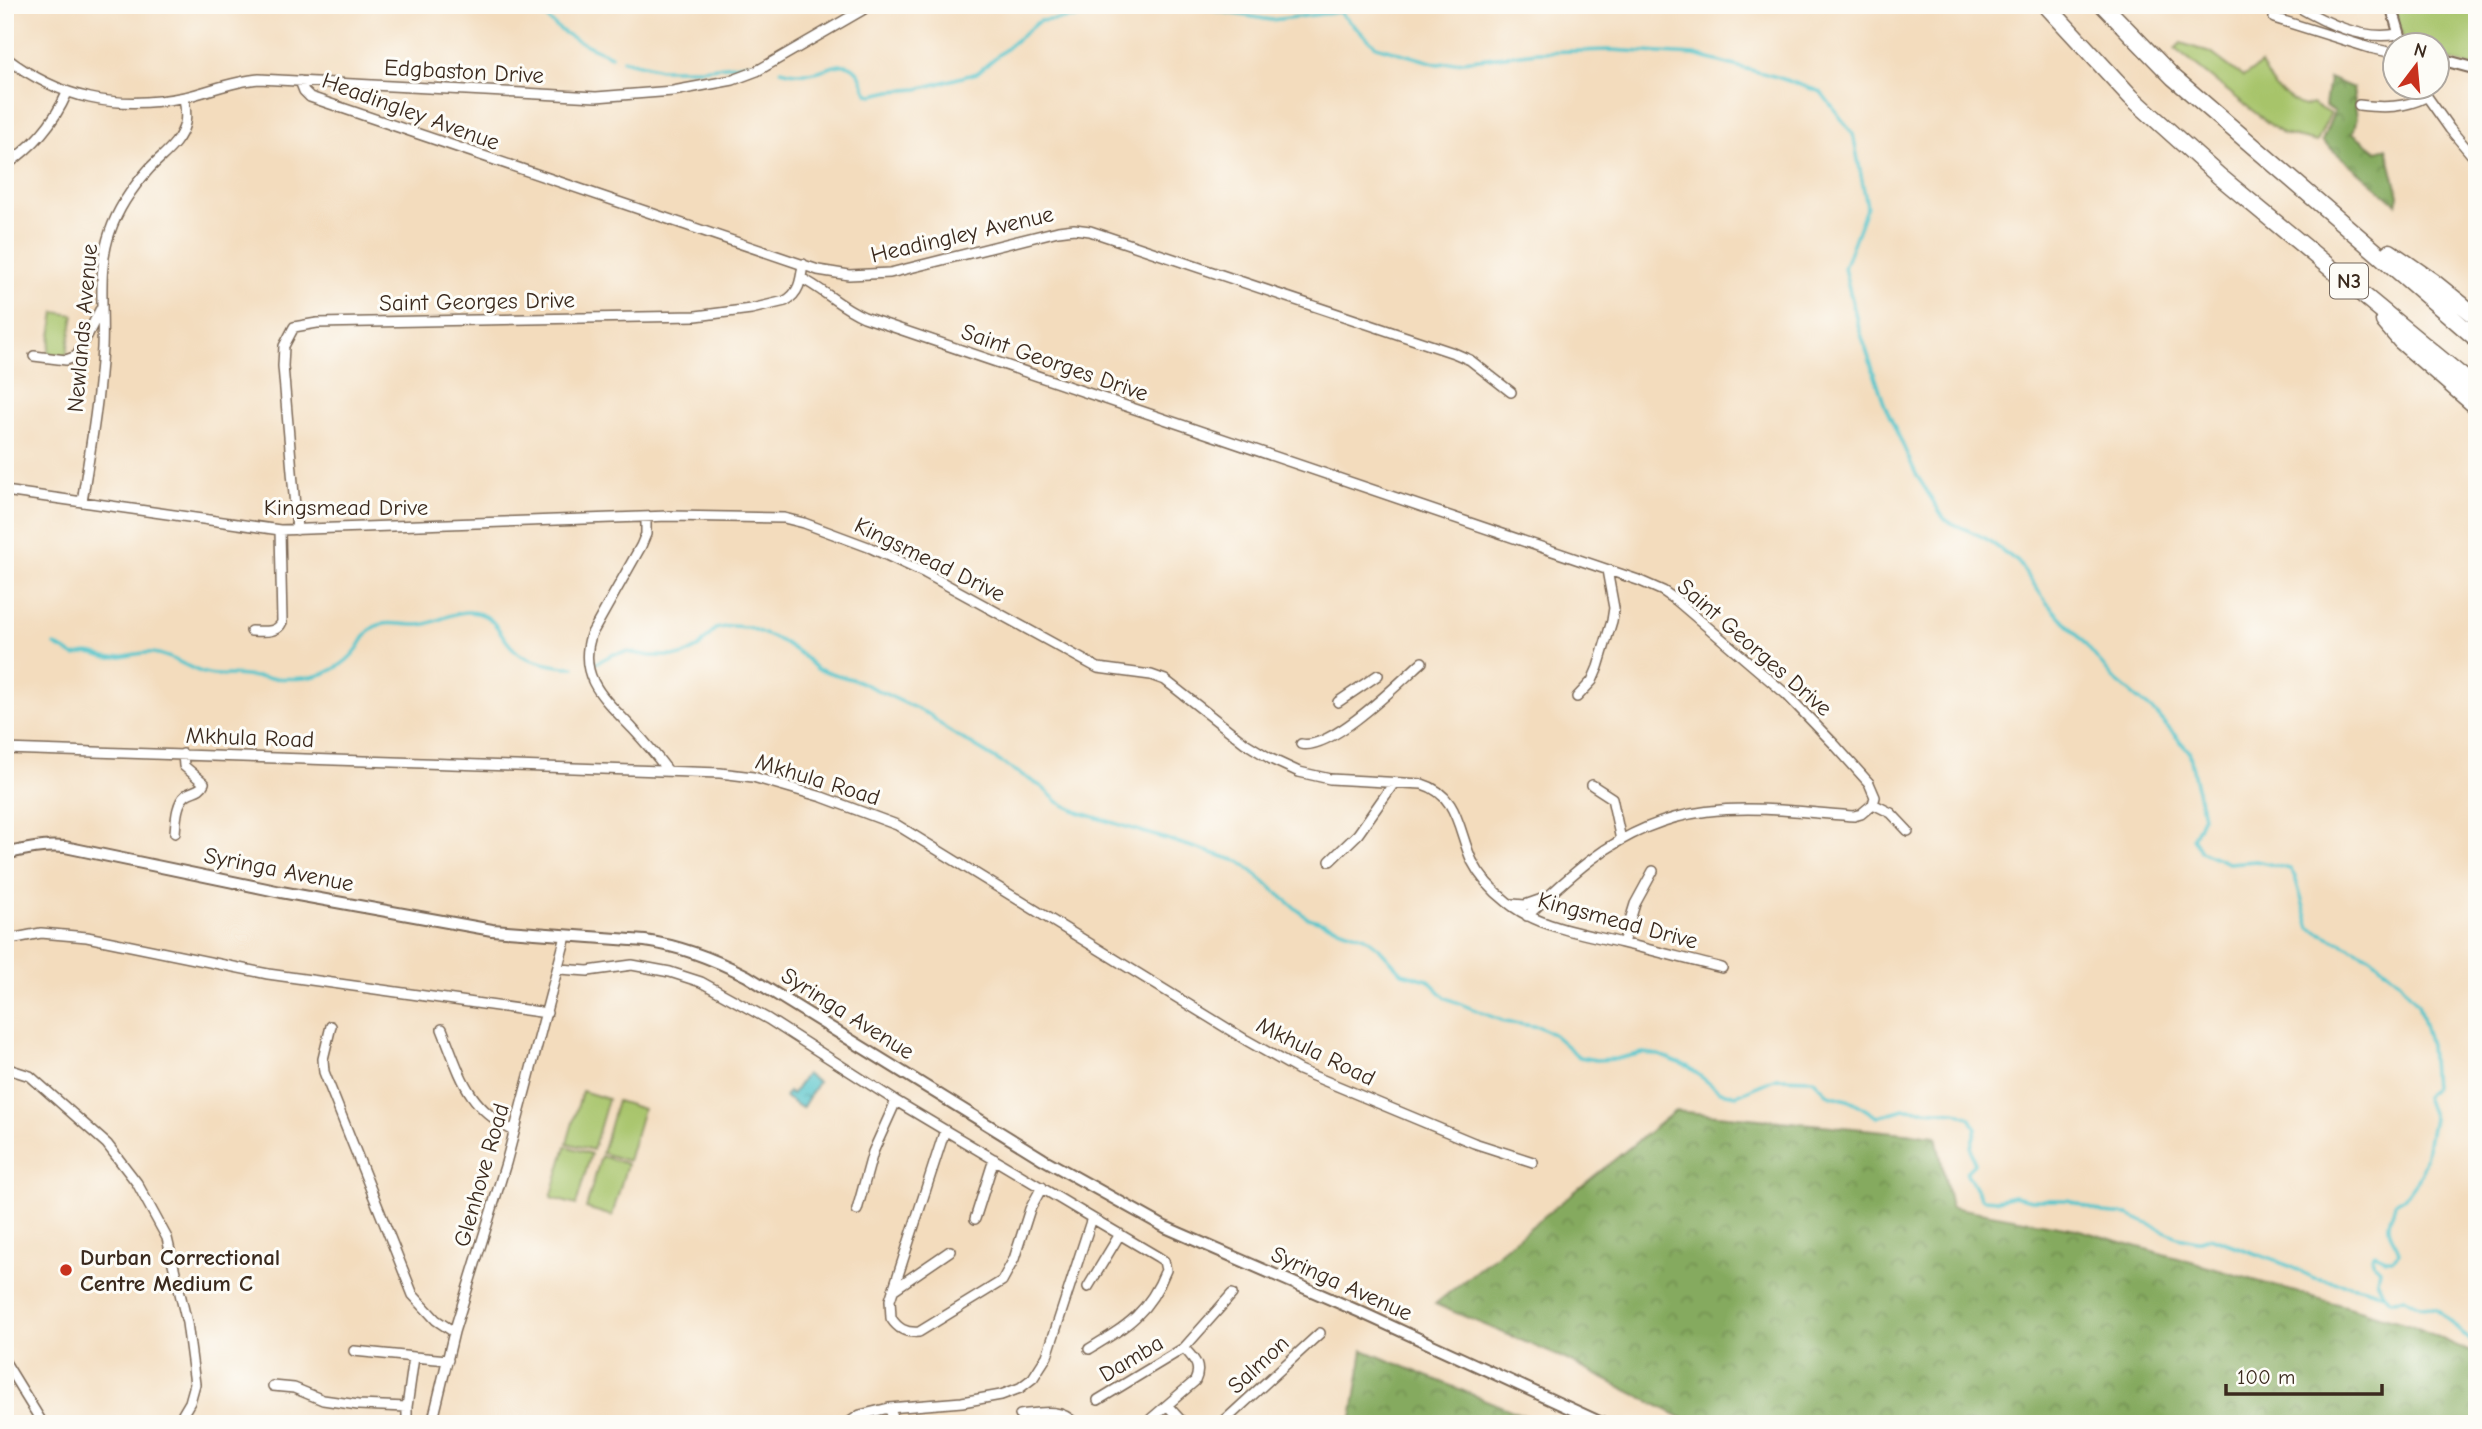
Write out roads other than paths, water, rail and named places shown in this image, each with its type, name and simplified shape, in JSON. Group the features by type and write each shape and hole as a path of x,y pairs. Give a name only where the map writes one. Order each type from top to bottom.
{"highway":[{"name":"N3","path":"2046,5 2131,97 2219,176 2477,389"},
{"name":"N3","path":"2103,5 2173,77 2477,339"},
{"path":"2335,216 2432,281 2477,317"},
{"path":"2345,278 2401,341 2477,407"}],"street":[{"name":"Edgbaston Drive","path":"5,57 30,75 67,93 108,101 184,97 246,80 627,97 733,80 757,71 872,5"},
{"path":"2295,5 2331,24 2380,36"},
{"path":"2390,5 2398,32"},
{"path":"2274,18 2380,50"},
{"path":"2450,62 2477,69"},
{"name":"Headingley Avenue","path":"300,81 310,97 835,273 890,273 1058,231 1090,231 1454,353 1470,360 1511,392"},
{"path":"5,166 48,129 67,93"},
{"name":"Newlands Avenue","path":"82,502 98,401 104,255 116,217 130,192 150,167 176,144 184,126 184,97"},
{"path":"2359,106 2400,107 2415,102"},
{"path":"2430,102 2477,161"},
{"path":"801,278 803,264"},
{"name":"Saint Georges Drive","path":"297,530 283,366 284,346 294,327 317,323 696,316 785,301 797,291 801,278 864,317 1663,591 1786,694 1869,783 1875,797 1873,804"},
{"path":"34,356 66,360 77,356 102,306"},
{"name":"Kingsmead Drive","path":"5,491 280,530 710,515 784,518 822,529 925,572 1098,668 1165,680 1245,743 1291,768 1330,779 1422,784 1441,792 1455,815 1473,862 1487,884 1527,916 1560,928 1722,968"},
{"path":"646,517 647,526 641,546 591,635 587,662 589,675 599,693 654,752 668,771"},
{"path":"251,631 273,631 279,628 282,622 280,530"},
{"path":"1577,697 1591,681 1598,667 1612,621 1615,608 1607,570"},
{"path":"1301,744 1312,746 1334,735 1422,662"},
{"path":"1338,702 1378,675"},
{"name":"Mkhula Road","path":"5,749 298,757 406,764 720,773 753,777 822,797 897,825 1246,1040 1300,1070 1474,1143 1533,1162"},
{"path":"175,833 181,800 200,789 204,783 184,766 183,754"},
{"path":"1330,861 1358,834 1394,783"},
{"path":"1592,785 1612,798 1621,840"},
{"path":"1527,916 1591,860 1621,840 1643,828 1702,810 1744,807 1854,816 1873,804 1891,813 1909,831"},
{"name":"Syringa Avenue","path":"5,855 30,848 65,847 391,913 492,930 669,944 722,963 800,1008 1043,1159 1165,1227 1358,1311 1604,1424"},
{"path":"1623,943 1635,904 1653,871"},
{"path":"1505,901 1525,905 1550,895"},
{"path":"1550,895 1545,905 1545,913 1551,922 1560,928"},
{"path":"5,940 41,933 87,937 268,974 547,1013"},
{"name":"Glenhove Road","path":"432,1424 454,1332 514,1131 566,936"},
{"path":"559,969 588,971 632,965 670,972 701,982 768,1018 895,1101 1164,1261 1166,1270 1139,1316 1089,1349"},
{"path":"331,1026 323,1059 332,1096 413,1295 436,1320 454,1332"},
{"path":"442,1029 470,1096 489,1116 514,1131"},
{"path":"5,1068 30,1076 107,1144 137,1183 154,1211 167,1238 174,1262 194,1370 195,1384 190,1402 177,1424"},
{"path":"857,1210 873,1152 895,1101"},
{"path":"945,1130 888,1307 895,1325 911,1333 926,1328 1002,1280 1011,1266 1031,1209 1042,1187"},
{"path":"975,1219 994,1158"},
{"path":"847,1424 860,1415 889,1408 962,1402 1001,1395 1020,1388 1033,1378 1047,1356 1092,1218"},
{"path":"1088,1287 1120,1234"},
{"path":"893,1290 950,1251"},
{"name":"Damba","path":"1098,1400 1184,1348 1232,1294"},
{"name":"Salmon","path":"1221,1424 1320,1332"},
{"name":"Damba","path":"1145,1424 1195,1381 1199,1372 1195,1360 1184,1348"},
{"path":"354,1352 448,1360"},
{"path":"407,1424 414,1357"},
{"path":"5,1363 43,1424"},
{"path":"272,1386 294,1388 323,1400 407,1407"},
{"path":"1167,1405 1184,1424"},
{"path":"889,1408 896,1424"},
{"path":"1020,1415 1055,1412 1066,1416 1075,1424"}],"water":[{"path":"806,1074 818,1082 802,1108 785,1097 788,1092 792,1095"}],"waterway":[{"path":"538,5 544,15 560,30 611,56"},
{"path":"781,70 805,73 845,65 859,74 868,94 918,89 977,73 1039,21 1195,7 1271,20 1339,12 1376,46 1438,64 1537,52 1611,50 1694,55 1821,92 1853,134 1867,206 1844,268 1858,325 1885,406 1916,474 1945,520 1985,538 2018,562 2047,603 2113,678 2155,713 2189,751 2203,816 2193,838 2201,851 2228,863 2256,861 2290,869 2295,877 2310,928 2371,957 2400,982 2418,1004 2430,1045 2433,1088 2425,1097 2433,1118 2422,1173 2404,1198 2395,1203 2390,1221 2390,1232 2399,1253 2393,1259 2375,1254 2372,1257 2379,1269 2377,1280 2384,1294"},
{"path":"623,60 660,69 701,69 750,63"},
{"path":"55,645 75,656 90,653 111,658 153,653 211,675 304,678 319,675 341,665 374,627 386,624 426,624 456,613 467,612 486,616 511,647 523,656 545,663 574,667"},
{"path":"596,663 614,654 627,652 651,656 682,656 699,647 715,629 748,627 783,642 817,669 858,681 930,715 946,729 1042,787 1058,802 1078,812 1241,862 1306,917 1365,937 1402,973 1428,980 1446,998 1505,1022 1540,1027 1554,1035 1579,1057 1596,1060 1643,1053 1659,1055 1689,1067 1720,1092 1737,1095 1776,1078 1813,1079 1829,1095 1854,1102 1877,1117 1904,1109 1956,1112 1970,1118 1976,1128 1971,1147 1974,1164 1966,1172 1982,1199 1997,1200 2014,1196 2032,1200 2068,1200 2103,1213 2128,1215 2178,1237 2197,1241 2210,1237 2292,1267 2314,1278 2364,1288 2384,1294 2391,1300 2406,1299 2437,1309 2477,1347"}],"place":[{"name":"Durban Correctional Centre Medium C","path":"66,1270"}]}
